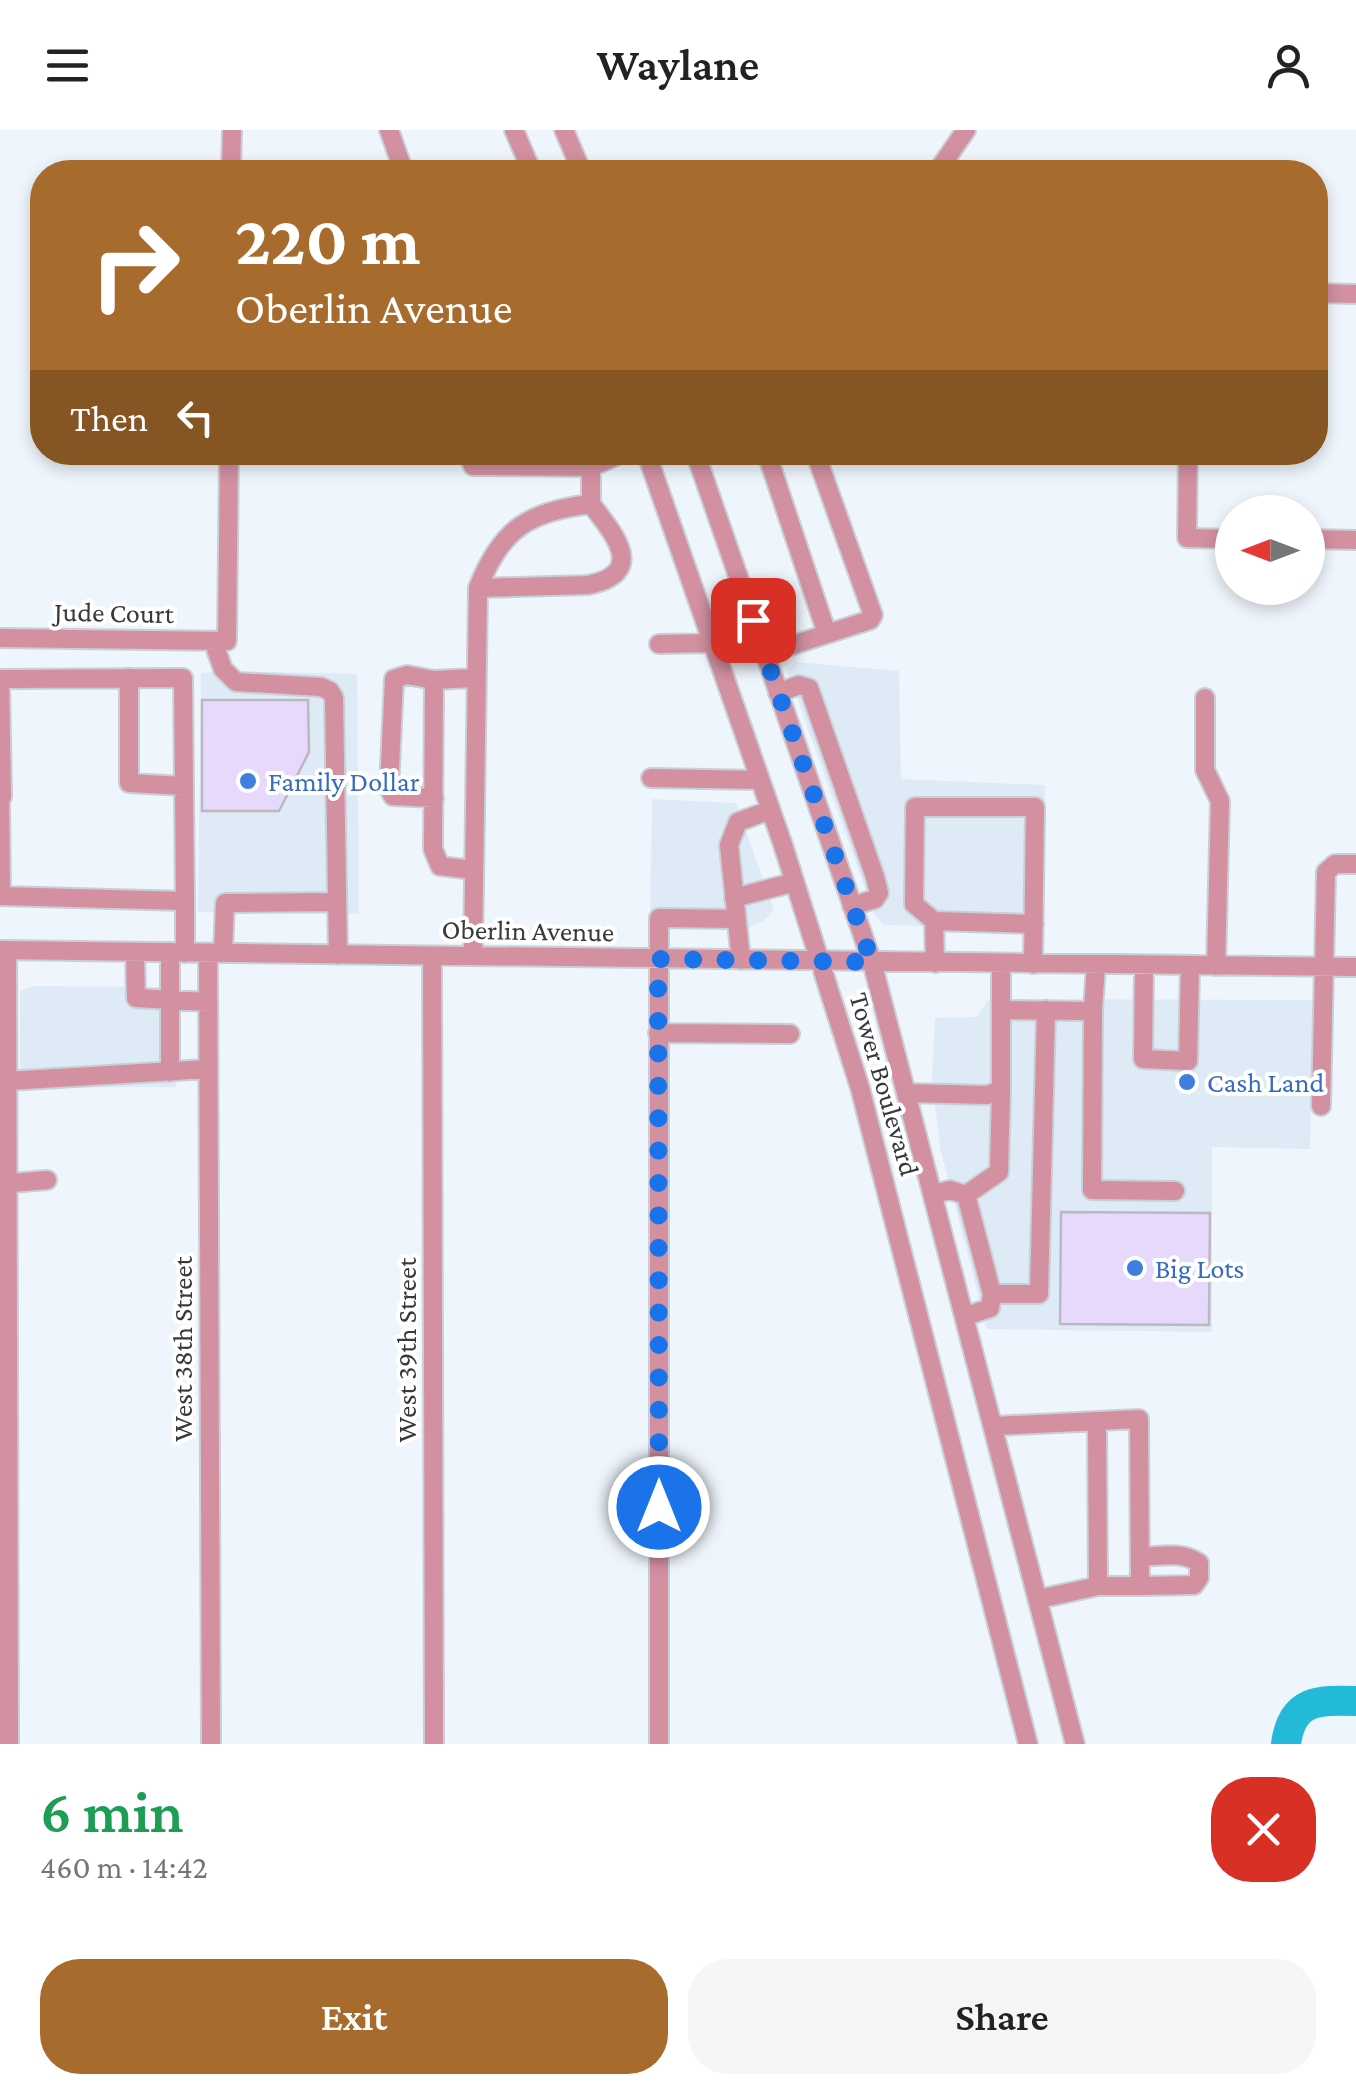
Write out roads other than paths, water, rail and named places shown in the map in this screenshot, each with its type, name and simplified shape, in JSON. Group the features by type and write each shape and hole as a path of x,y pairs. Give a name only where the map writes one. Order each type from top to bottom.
{"street":[{"path":"232,130 232,160"},
{"path":"390,130 400,160"},
{"path":"514,130 527,160"},
{"path":"564,130 577,160"},
{"path":"945,160 966,130"},
{"path":"1328,293 1356,294"},
{"path":"228,465 222,669 236,682 320,687 330,691 334,698 338,955"},
{"path":"585,465 596,465"},
{"name":"Tower Boulevard","path":"650,465 821,961 888,1198 1028,1744"},
{"name":"Tower Boulevard","path":"700,465 872,962 1075,1744"},
{"path":"770,465 827,634"},
{"path":"765,654 870,620 872,615 820,465"},
{"path":"1188,465 1186,538 1215,539"},
{"path":"478,588 588,584 606,581 618,573 621,546 591,504 592,467"},
{"path":"472,956 478,588 486,567 508,534 545,512 591,504"},
{"path":"1325,540 1356,540"},
{"name":"Jude Court","path":"0,638 220,641"},
{"path":"659,644 711,643"},
{"path":"129,678 129,783 184,786"},
{"path":"170,1072 170,1001 184,901 184,678 1,679 1,896 184,901"},
{"path":"434,798 400,798 393,796 390,788 394,679 475,678"},
{"path":"434,680 436,860 447,869 473,870"},
{"path":"778,692 799,686 808,688 875,877 879,893 875,899 852,906"},
{"path":"1205,698 1205,770 1220,801 1216,966"},
{"path":"651,778 760,780"},
{"path":"1034,924 934,920 914,904 915,807 1035,807 1034,964"},
{"path":"741,960 729,845 738,822 770,810"},
{"path":"1322,1106 1326,872 1335,864 1356,864"},
{"path":"734,898 795,882"},
{"name":"West 38th Street","path":"211,1744 208,1002 225,903 337,902"},
{"path":"660,1744 659,918 736,919"},
{"path":"934,920 935,963"},
{"path":"3,950 7,1081 4,1184 8,1744"},
{"name":"Oberlin Avenue","path":"3,950 1356,968"},
{"path":"136,952 136,998 208,1002"},
{"name":"West 39th Street","path":"432,956 434,1744"},
{"path":"966,1195 999,1172 1002,964"},
{"path":"1096,965 1092,1190 1176,1191"},
{"path":"1144,966 1143,1060 1188,1061 1190,966"},
{"path":"1002,1010 1093,1008"},
{"path":"992,1294 1039,1294 1046,1010"},
{"path":"658,1033 790,1034"},
{"path":"7,1081 208,1070"},
{"path":"907,1093 987,1095 1001,1090"},
{"path":"4,1184 48,1180"},
{"path":"934,1194 950,1190 966,1195"},
{"path":"966,1195 992,1294 990,1308 966,1316"},
{"path":"995,1426 1139,1419 1140,1586"},
{"path":"1097,1421 1098,1586"},
{"path":"1039,1599 1098,1586 1194,1585 1199,1578 1199,1563 1191,1558 1141,1556"}],"waterway":[{"path":"1286,1744 1294,1718 1309,1705 1356,1701"}],"place":[{"name":"Family Dollar","path":"248,781"},
{"name":"Cash Land","path":"1187,1082"},
{"name":"Big Lots","path":"1135,1268"}]}
